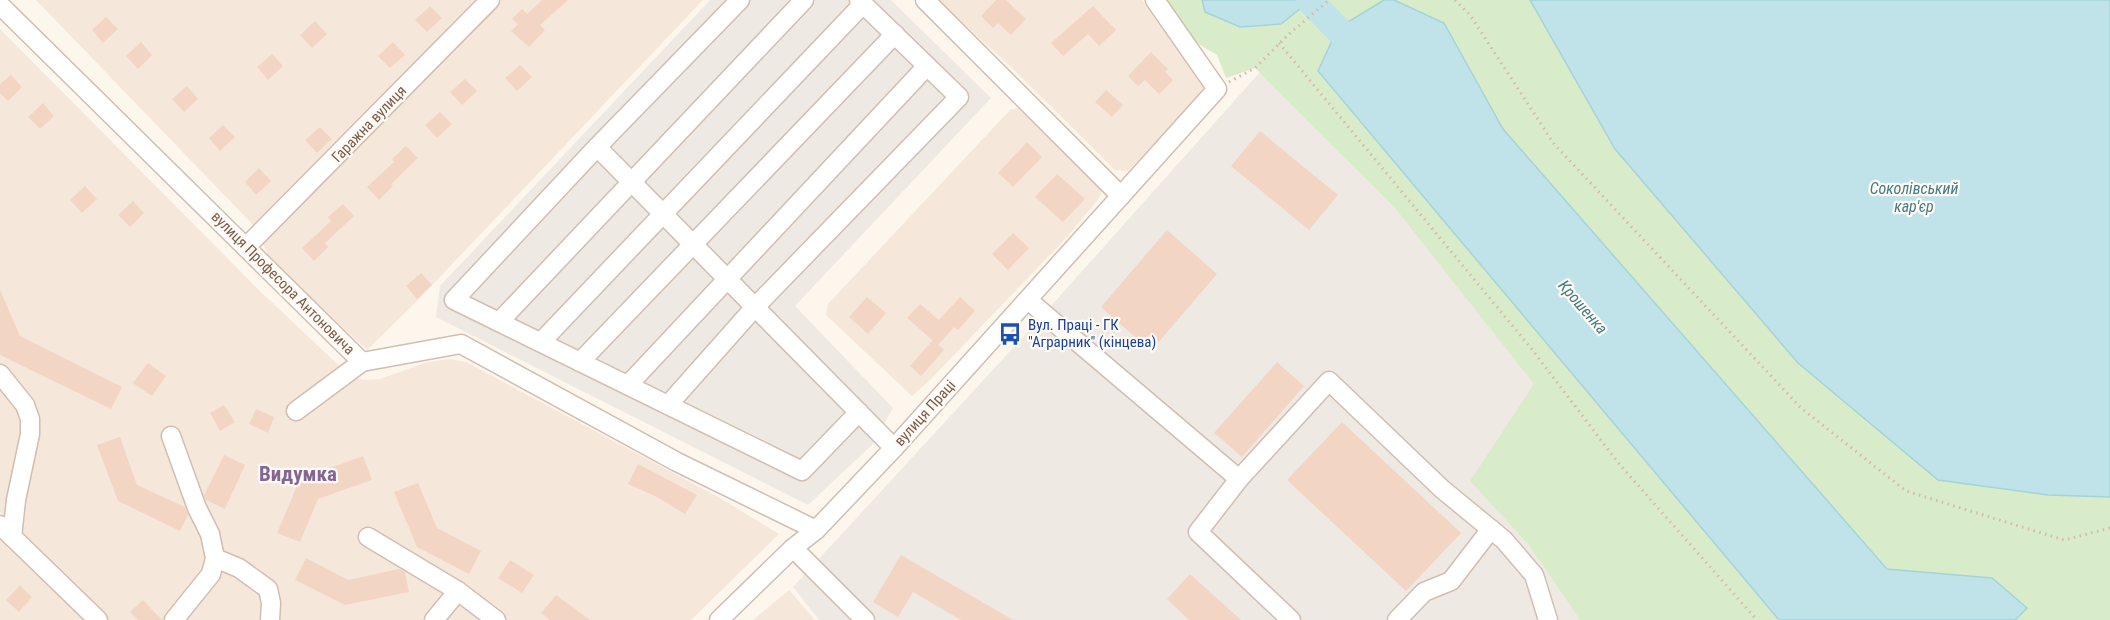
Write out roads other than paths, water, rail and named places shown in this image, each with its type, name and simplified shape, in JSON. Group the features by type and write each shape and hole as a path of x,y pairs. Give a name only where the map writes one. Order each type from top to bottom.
{"street":[{"name":"Гаражна вулиця","path":"247,246 490,0"},
{"path":"740,0 597,147 454,300 802,471 859,412"},
{"path":"499,322 630,181 804,0"},
{"path":"925,0 1121,196"},
{"name":"вулиця Праці","path":"719,620 793,548 816,530 894,448 1217,89 1155,0"},
{"path":"541,342 861,2 959,97 755,307 668,405"},
{"name":"вулиця Професора Антоновича","path":"0,5 247,246 362,362 461,344 677,462 816,530"},
{"path":"580,362 895,34"},
{"path":"627,385 927,66"},
{"path":"597,147 894,448"},
{"path":"1028,300 1239,479"},
{"path":"296,411 362,362"},
{"path":"0,374 25,405 30,419 30,434 18,490 6,531 98,620"},
{"path":"1292,620 1198,532 1239,479 1329,381 1442,489 1491,529 1534,575 1548,620"},
{"path":"171,436 197,508 210,534 215,558 211,574 174,620"},
{"path":"1396,620 1424,592 1452,581 1491,529"},
{"path":"368,537 458,591 496,620"},
{"path":"793,548 865,620"},
{"path":"215,558 239,568 268,589 271,603 270,620"},
{"path":"434,620 458,591"}],"water":[{"path":"1202,0 1311,0 1281,24 1240,27 1205,12"},
{"path":"1384,0 1394,0 1444,23 1503,129 1887,569 1992,578 2027,608 2015,620 1779,620 1318,71 1338,28"},
{"name":"Соколівський кар'єр","path":"1530,0 2110,0 2110,497 2048,495 1938,480 1798,363 1615,149"}],"waterway":[{"name":"Крошенка","path":"1309,0 1362,54"}],"place":[{"name":"Вул. Праці - ГК \"Аграрник\" (кінцева)","path":"1010,334"}],"district":[{"name":"Видумка","path":"298,474"}]}
